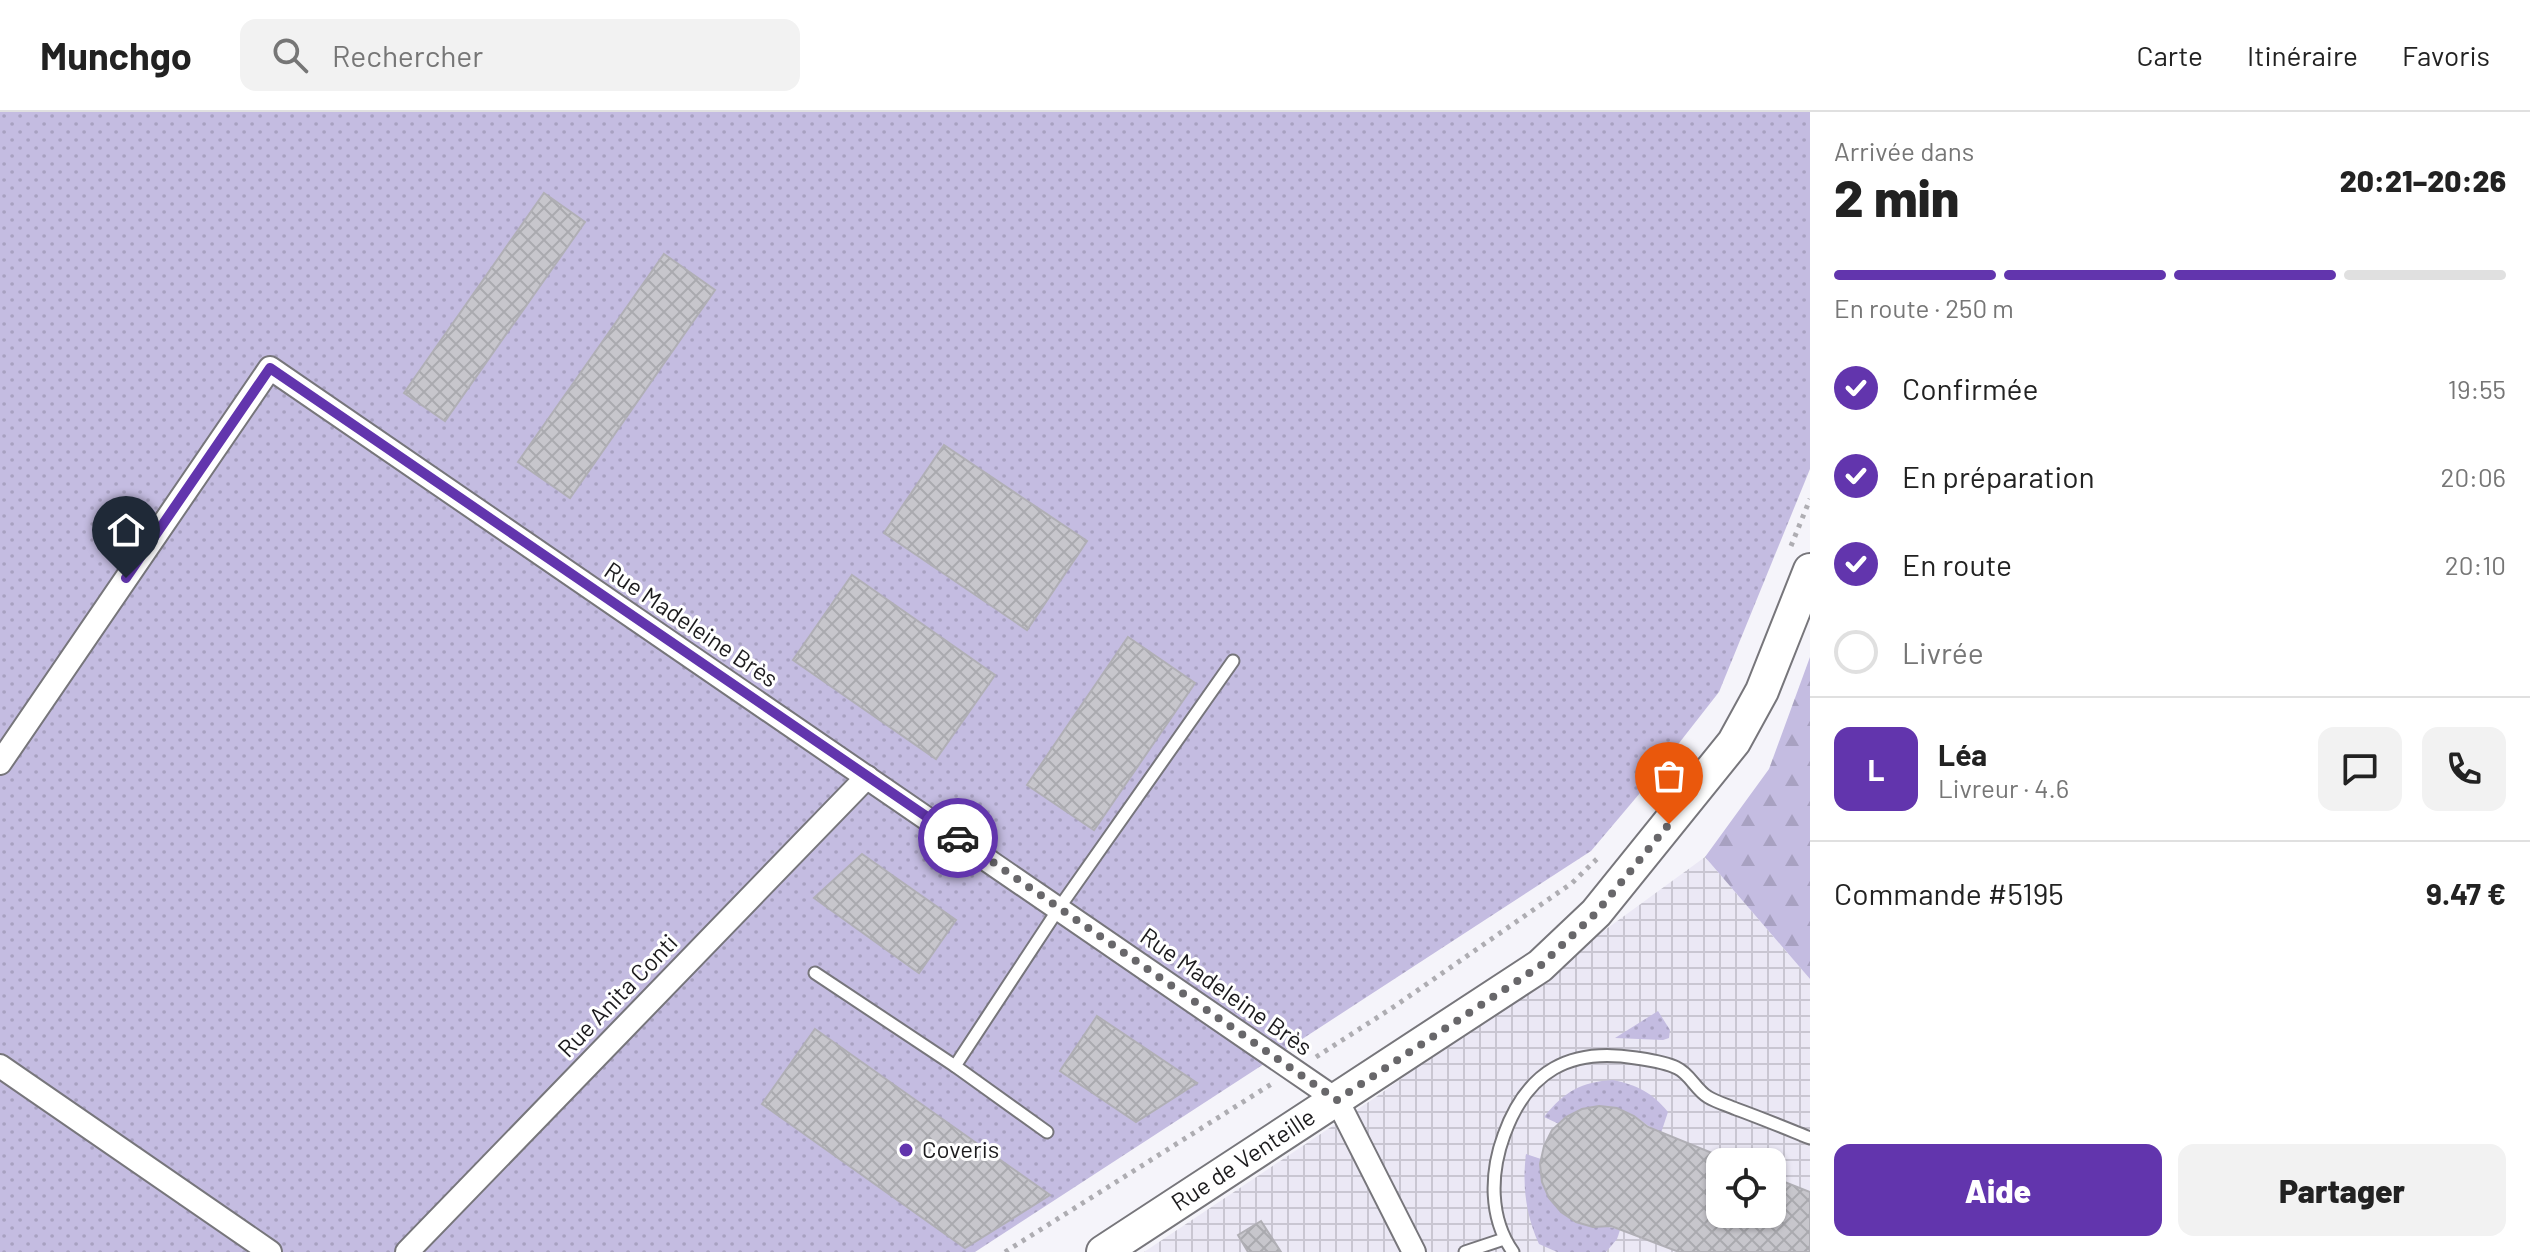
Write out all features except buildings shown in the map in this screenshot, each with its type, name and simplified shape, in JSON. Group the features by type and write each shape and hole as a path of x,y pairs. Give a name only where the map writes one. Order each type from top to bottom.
{"street":[{"name":"Rue Madeleine Brès","path":"0,763 270,368 1337,1100 1414,1252"},
{"name":"Rue de Venteille","path":"1103,1252 1540,966 1596,913 1734,742 1762,691 1799,563"},
{"name":"Rue Anita Conti","path":"407,1252 867,777"},
{"path":"0,1066 270,1252"}],"lane":[{"path":"955,1066 1059,908 1233,661"},
{"path":"815,973 955,1066 1047,1132"},
{"path":"1513,1252 1504,1239 1496,1213 1494,1173 1504,1135 1521,1098 1528,1090 1543,1074 1575,1058 1612,1054 1680,1069 1707,1097 1810,1138"},
{"path":"1465,1252 1504,1239"}],"path":[{"path":"1799,563 1810,499"},
{"path":"1005,1252 1395,1006 1572,883 1605,850"}],"shaded area":[{"path":"1705,857 1810,979 1810,1252 1144,1252 1376,1097"}],"green space":[{"path":"0,112 1810,112 1810,469 1719,692 1591,851 975,1252 0,1252"},
{"path":"1810,657 1810,979 1705,857 1769,769"},
{"path":"1658,1011 1670,1030 1669,1038 1615,1038"},
{"path":"1613,1080 1644,1091 1662,1105 1668,1112 1661,1133 1625,1111 1605,1106 1585,1108 1559,1124 1544,1117 1574,1090"},
{"path":"1526,1154 1541,1159 1547,1192 1567,1216 1588,1225 1620,1230 1606,1252 1557,1252 1539,1244 1526,1200"}],"way so far":[{"path":"958,838 1337,1100 1540,966 1596,913 1669,824"}],"place":[{"name":"Coveris","path":"906,1150"}],"route":[{"path":"126,578 270,368 958,838"}]}
